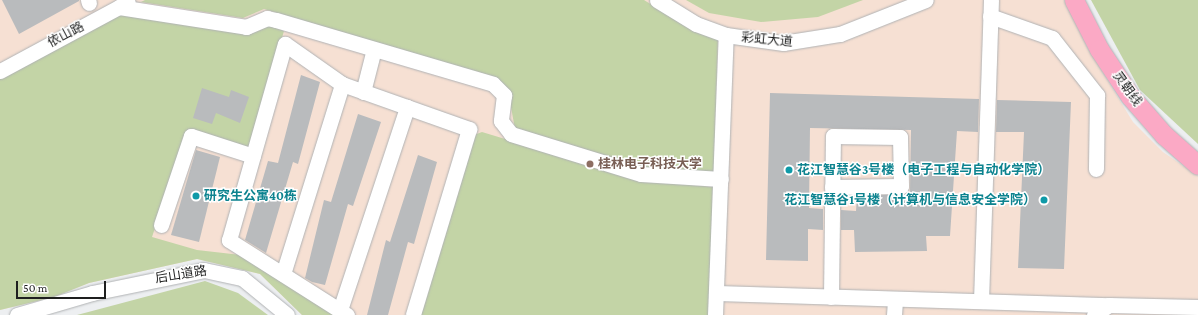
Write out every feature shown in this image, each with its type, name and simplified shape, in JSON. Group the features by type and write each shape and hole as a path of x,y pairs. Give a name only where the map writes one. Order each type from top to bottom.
{"main road":[{"name":"灵朝线","path":"1074,0 1099,49 1130,96 1168,139 1198,165"}],"street":[{"name":"彩虹大道","path":"657,0 683,17 726,35 768,42 819,40 926,0"},
{"path":"981,301 991,0"},
{"path":"125,4 246,27 267,18 374,49 498,87 504,95 502,122 511,134 641,174 720,179"},
{"name":"依山路","path":"0,71 125,4"},
{"path":"990,16 1052,38 1097,95 1096,169"},
{"path":"715,315 726,35"},
{"path":"407,107 344,313 229,240 286,44 342,84 363,92 407,107 469,129 413,315"},
{"path":"363,92 374,49"},
{"path":"283,274 342,84"},
{"path":"161,225 191,136 253,156"},
{"path":"831,297 832,187 833,136 900,137 901,186 832,187"},
{"name":"后山道路","path":"17,315 92,293 204,270 242,278 287,315"},
{"path":"717,293 1198,307"},
{"path":"894,315 895,299"},
{"path":"1094,315 1109,305"}],"shaded area":[{"name":"桂林电子科技大学","path":"0,0 1067,0 1086,45 1133,122 1163,152 1198,176 1198,315 302,315 260,274 197,259 89,283 54,297 0,310"}],"green space":[{"path":"145,0 644,0 681,23 718,38 714,172 645,168 515,129 508,91 498,79 264,9 243,18 141,2"},
{"path":"686,0 863,0 818,17 761,22 709,13"},
{"path":"1091,0 1198,0 1198,144 1140,90"},
{"path":"119,14 269,25 284,31 249,149 188,129 152,237 197,250 241,255 335,315 302,315 260,274 197,259 89,283 54,297 0,310 0,78"},
{"path":"482,132 640,180 713,187 709,315 413,315 474,135"},
{"path":"205,281 238,293 268,315 77,315"}],"building":[{"path":"2,0 79,0 79,1 19,34"},
{"path":"301,75 320,82 298,164 293,162 266,253 245,240 268,161 278,163"},
{"path":"202,88 229,97 231,90 249,97 240,123 216,113 212,124 193,118"},
{"path":"770,93 979,99 978,132 957,131 950,236 926,236 927,251 855,252 854,230 841,230 841,210 856,211 857,196 910,194 911,130 810,128 809,208 823,209 823,230 808,229 808,261 766,260"},
{"name":"花江智慧谷1号楼（计算机与信息安全学院）","path":"997,100 1071,102 1064,269 1018,268 1024,132 996,132"},
{"path":"358,114 381,122 353,206 348,204 325,285 312,282 305,278 324,200 331,202"},
{"name":"研究生公寓40栋","path":"196,150 220,157 199,242 171,235"},
{"path":"418,155 437,162 414,244 408,242 388,315 367,315 386,240 390,242"}],"place":[{"name":"桂林电子科技大学","path":"590,164"},
{"name":"花江智慧谷3号楼（电子工程与自动化学院）","path":"789,170"},
{"name":"研究生公寓40栋","path":"196,196"},
{"name":"花江智慧谷1号楼（计算机与信息安全学院）","path":"1044,200"}]}
